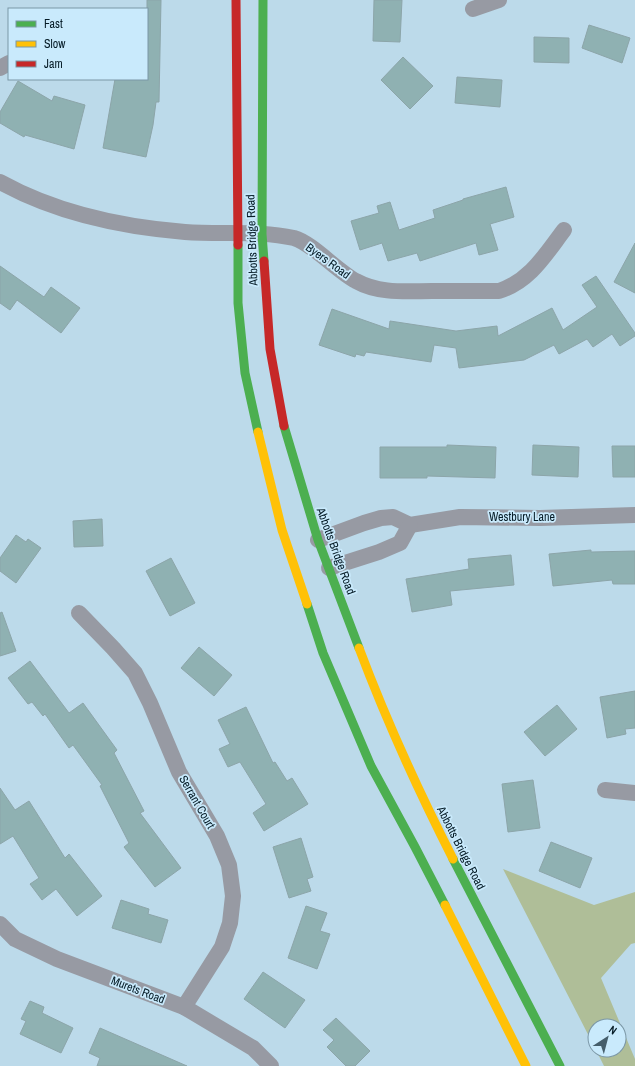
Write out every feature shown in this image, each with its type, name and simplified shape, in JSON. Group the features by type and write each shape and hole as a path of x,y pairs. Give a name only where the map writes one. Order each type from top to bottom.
{"main road":[{"name":"Abbotts Bridge Road","path":"236,0 238,303 245,373 264,460 282,530 323,653 371,766 415,847 526,1066"},
{"name":"Abbotts Bridge Road","path":"263,0 262,234 270,349 283,422 318,540 374,688 426,804 557,1065"}],"street":[{"path":"473,9 499,0"},
{"name":"Byers Road","path":"0,182 14,190 72,212 124,225 186,232 262,234 296,239 308,245 344,273 368,287 388,291 499,291 518,283 529,274 564,230"},
{"name":"Westbury Lane","path":"410,525 460,517 540,518 635,515"},
{"path":"318,540 381,518 393,517 410,525 400,543 329,568"},
{"name":"Serrant Court","path":"79,613 114,648 135,673 150,703 179,772 217,836 229,866 233,896 230,923 222,947 184,1008"},
{"path":"605,790 635,793"},
{"name":"Murets Road","path":"0,924 15,939 57,959 184,1008 253,1048 271,1066"}],"green space":[{"path":"503,869 594,905 635,892 635,943 631,944 601,978 618,1018 587,1018 587,1032"},
{"path":"627,1040 635,1059 635,1066 604,1066 600,1058 627,1058"}],"building":[{"path":"147,0 161,0 159,102 156,102 146,157 103,148 115,80 148,80"},
{"path":"374,0 402,0 400,42 373,41"},
{"path":"589,25 630,38 622,63 582,48"},
{"path":"534,37 569,38 569,63 534,62"},
{"path":"403,57 433,86 410,109 381,80"},
{"path":"457,77 502,80 500,107 455,103"},
{"path":"18,81 52,101 54,96 85,105 74,149 25,135 24,137 0,123 0,112"},
{"path":"506,187 514,217 490,224 498,250 479,255 476,243 420,261 417,253 388,261 382,243 360,250 351,221 379,213 377,206 390,202 399,230 435,218 433,210 463,199"},
{"path":"635,243 635,293 614,282"},
{"path":"0,266 44,297 51,287 80,308 61,333 17,300 10,310 0,303"},
{"path":"596,276 635,333 635,336 620,346 612,334 593,347 587,339 559,354 554,345 524,360 459,368 456,348 434,345 431,362 366,352 364,356 356,354 355,357 319,345 332,309 389,329 390,321 456,331 497,326 498,336 552,308 563,330 597,307 582,285"},
{"path":"447,445 496,447 495,478 427,476 427,478 380,478 380,447 447,447"},
{"path":"533,445 579,447 578,477 532,475"},
{"path":"612,446 635,446 635,477 613,477"},
{"path":"102,519 103,546 74,547 73,521"},
{"path":"16,535 26,542 28,539 41,548 16,583 0,571 0,558"},
{"path":"591,550 591,552 635,551 635,584 613,584 612,580 553,586 549,554"},
{"path":"511,555 514,585 450,591 452,605 412,612 406,579 469,569 468,559"},
{"path":"171,558 195,603 170,616 146,571"},
{"path":"2,612 16,651 0,656 0,613"},
{"path":"199,647 232,675 214,696 181,668"},
{"path":"30,661 69,713 83,703 117,750 114,753 144,811 140,813 181,868 155,887 124,847 129,843 100,786 102,785 73,745 69,748 45,714 43,716 32,702 28,704 8,678"},
{"path":"635,691 635,728 625,729 626,734 607,738 600,697"},
{"path":"557,705 577,729 545,756 524,732"},
{"path":"246,707 273,763 275,762 287,781 292,778 308,804 264,831 253,813 266,804 240,762 228,767 219,749 230,744 218,720"},
{"path":"533,780 540,828 508,832 502,784"},
{"path":"0,788 15,810 29,801 65,858 69,854 102,896 77,916 56,889 42,900 30,884 39,878 13,836 0,844"},
{"path":"301,838 313,877 307,879 311,891 289,898 273,847"},
{"path":"551,842 592,858 580,888 539,871"},
{"path":"121,900 149,909 148,914 168,920 161,943 112,928"},
{"path":"306,906 327,913 320,931 330,934 317,969 288,958"},
{"path":"263,972 305,1000 285,1028 244,999"},
{"path":"30,1001 44,1007 42,1013 73,1028 61,1053 20,1034 26,1021 21,1019"},
{"path":"336,1018 370,1051 355,1066 346,1066 327,1047 334,1040 323,1030"},
{"path":"100,1028 187,1066 97,1066 100,1058 89,1053"}],"traffic: fast":[{"path":"263,0 262,234 264,261"},
{"path":"238,245 238,303 245,373 258,432"},
{"path":"284,426 318,540 359,648"},
{"path":"307,604 323,653 371,766 445,905"},
{"path":"453,859 560,1066"}],"traffic: slow":[{"path":"258,432 282,530 307,604"},
{"path":"359,648 403,755 453,859"},
{"path":"445,905 526,1066"}],"traffic: jam":[{"path":"236,0 238,245"},
{"path":"264,261 270,349 284,426"}]}
